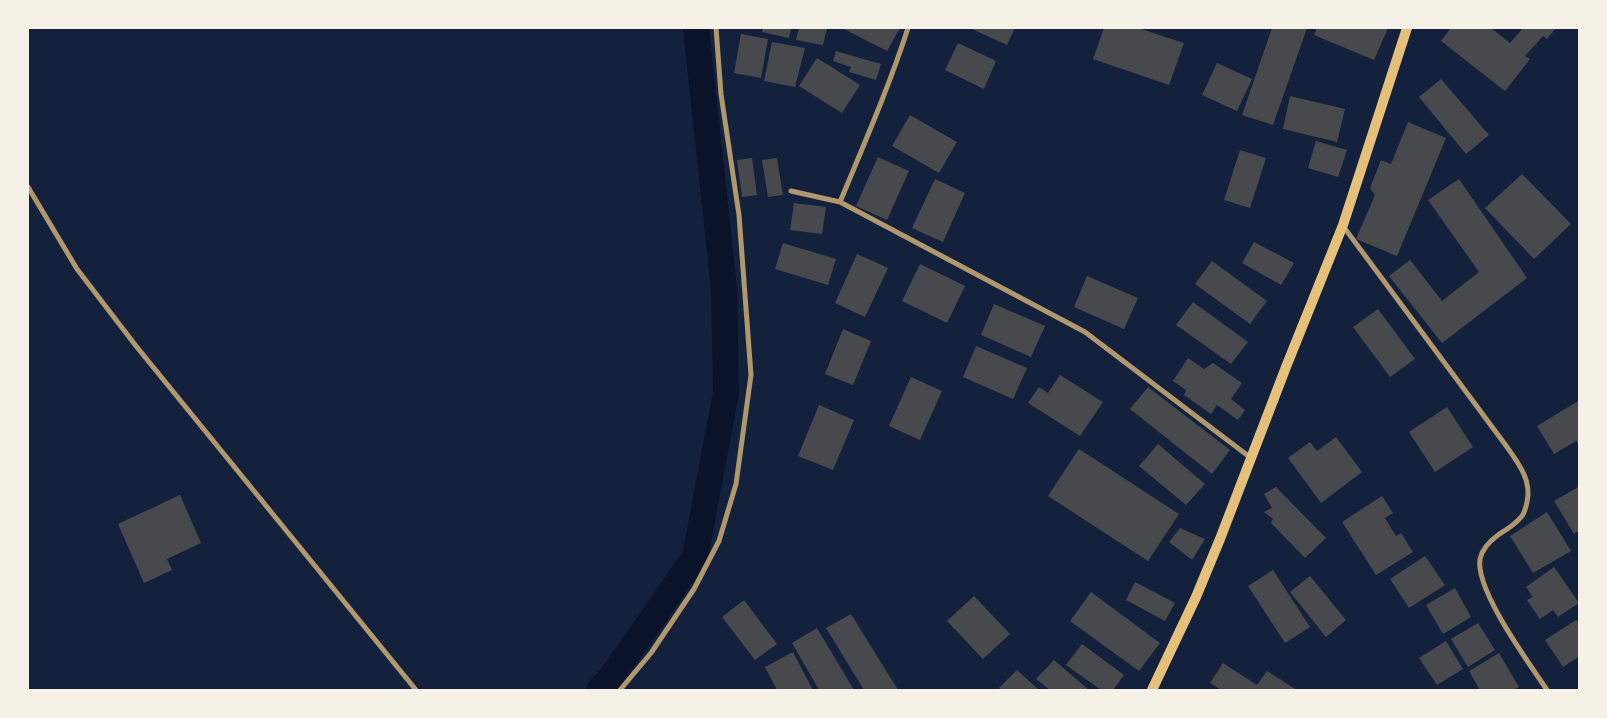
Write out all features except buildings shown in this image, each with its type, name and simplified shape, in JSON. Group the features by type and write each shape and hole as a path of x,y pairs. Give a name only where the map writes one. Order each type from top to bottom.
{"main road":[{"path":"1152,690 1196,597 1220,539 1343,225 1407,28"}],"street":[{"path":"620,690 651,653 694,589 719,541 736,484 751,375 739,215 721,94 716,28"},
{"path":"840,202 908,28"},
{"path":"28,187 77,269 136,346 416,690"},
{"path":"791,191 840,202 1085,332 1251,458"},
{"path":"1343,225 1496,432 1524,474 1530,492 1525,513 1487,545 1480,559 1480,569 1485,588 1499,614 1547,690"}],"waterway":[{"path":"599,690 612,676 695,557 726,393 724,289 696,28"}]}
